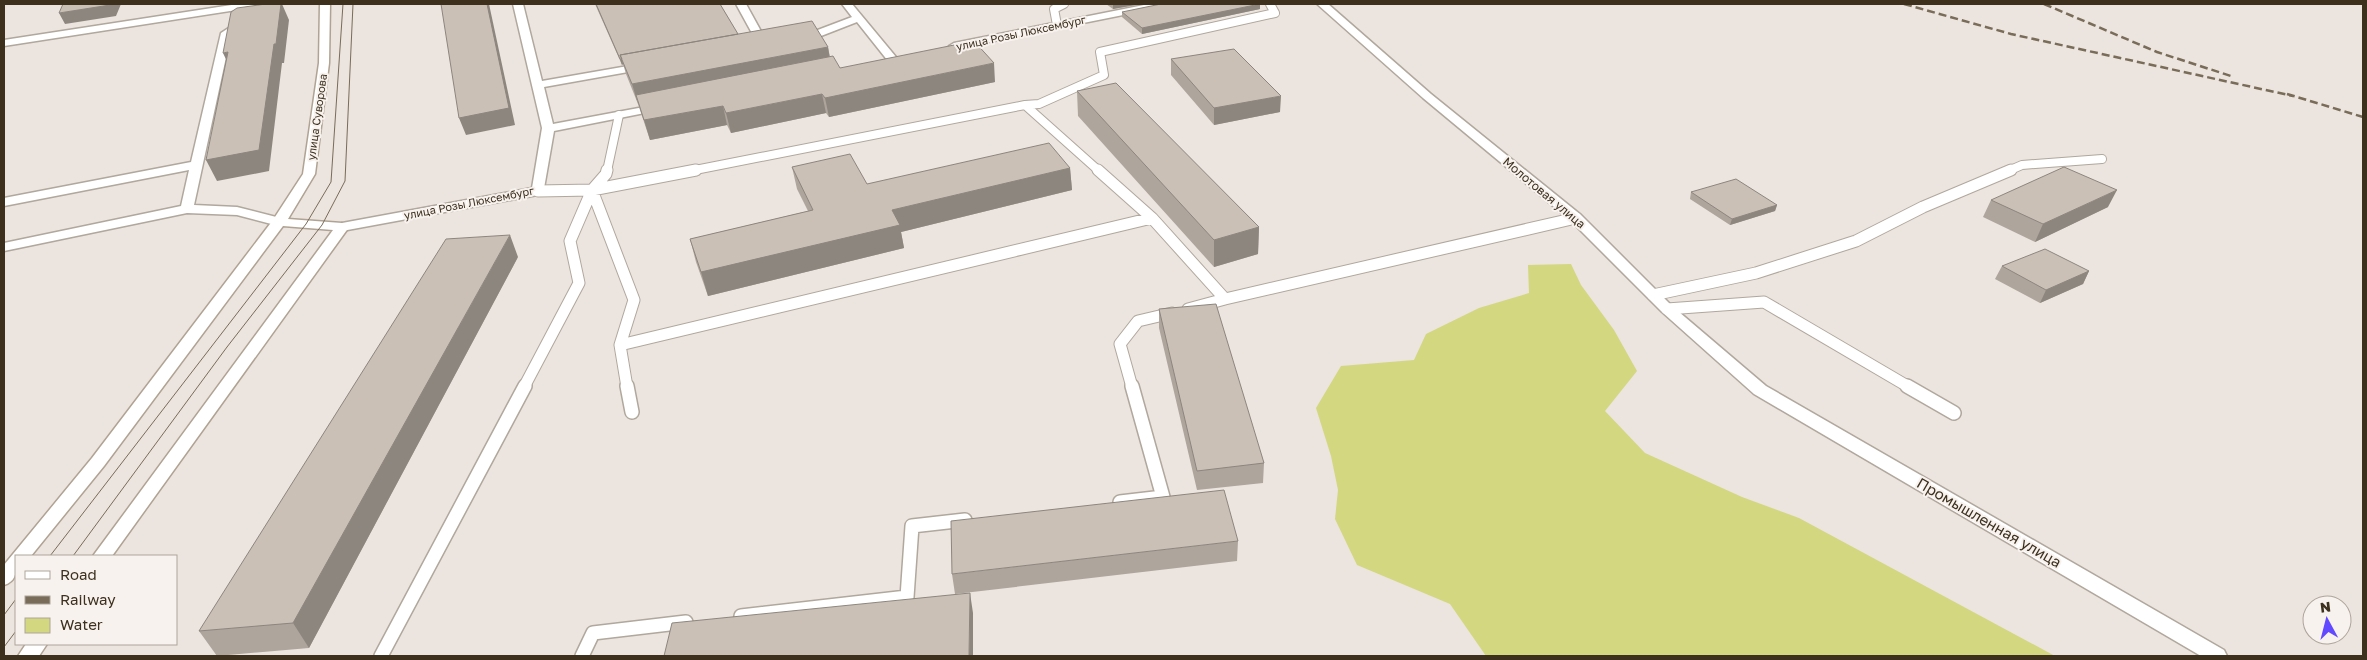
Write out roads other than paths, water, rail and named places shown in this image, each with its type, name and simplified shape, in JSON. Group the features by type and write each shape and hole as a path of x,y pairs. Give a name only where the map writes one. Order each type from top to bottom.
{"street":[{"path":"4,43 256,4"},
{"path":"187,210 226,33 271,4"},
{"name":"улица Суворова","path":"22,555 98,462 279,222 309,174 324,63 326,4"},
{"path":"518,4 548,128 668,105"},
{"path":"741,4 762,44"},
{"path":"847,4 891,59"},
{"name":"улица Розы Люксембург","path":"940,49 1163,4"},
{"name":"Молотовая улица","path":"1322,4 1427,96 1576,218 1667,309 1760,390"},
{"path":"790,39 817,34 859,18"},
{"path":"538,86 655,64"},
{"name":"улица Розы Люксембург","path":"279,222 342,227 538,191 548,128"},
{"path":"4,202 196,165"},
{"path":"4,246 187,210 237,212 279,222"},
{"path":"103,555 342,227"},
{"name":"Промышленная улица","path":"1760,390 2218,656"},
{"path":"4,578 15,563"},
{"path":"28,656 36,645"}],"lane":[{"path":"1057,25 1054,9 1064,4"},
{"path":"538,191 592,190 1025,105 1039,104 1104,74 1100,52 1275,14 1270,4"},
{"path":"1025,105 1152,218 1225,300"},
{"path":"382,656 579,282 570,241 592,190 606,174 619,115"},
{"path":"1653,295 1756,273 1856,241 1923,207 2022,165 2102,159"},
{"path":"592,190 634,300 620,345 632,412"},
{"path":"620,345 1152,218"},
{"path":"1105,504 1163,497 1120,344 1138,321 1576,218"},
{"path":"1667,309 1764,302 1954,414"},
{"path":"730,617 907,597 912,526 979,518"},
{"path":"582,656 593,633 701,621"}],"water":[{"path":"1571,264 1581,285 1614,330 1637,371 1605,411 1645,453 1742,497 1799,518 2055,656 1486,656 1450,604 1357,565 1335,519 1338,490 1331,456 1316,408 1341,366 1414,360 1426,334 1479,308 1529,293 1528,265"}],"tram line":[{"path":"51,555 306,224 331,182 343,4"},
{"path":"74,555 227,347 322,225 345,181 353,4"},
{"path":"4,615 15,600"},
{"path":"4,647 15,632"}],"railway":[{"path":"1904,4 2011,34 2293,96"},
{"path":"2044,4 2157,52 2234,77"},
{"path":"2287,94 2363,117"}]}
